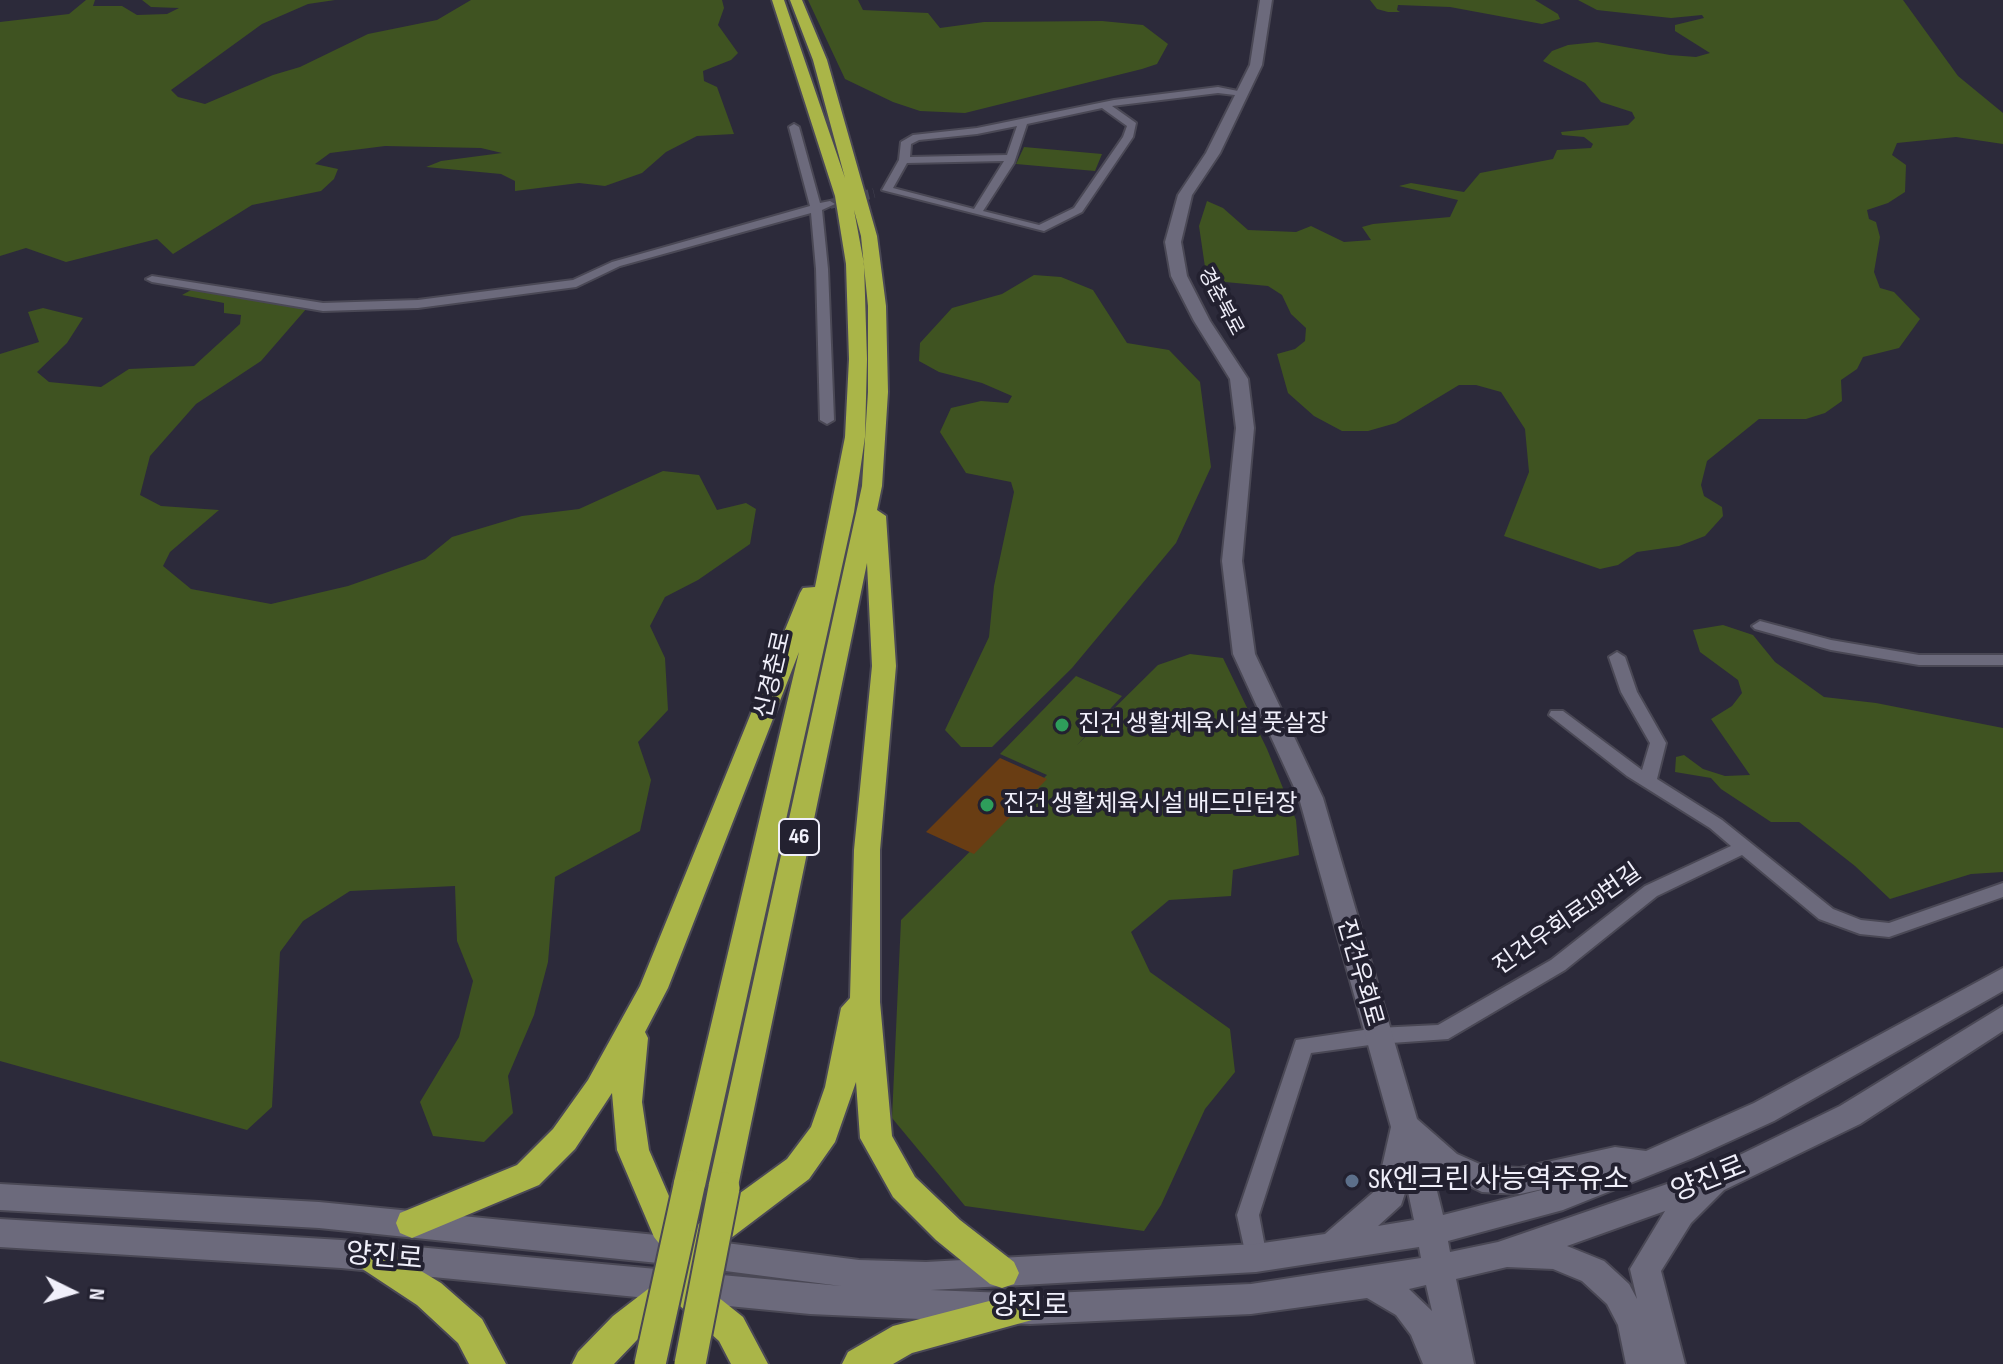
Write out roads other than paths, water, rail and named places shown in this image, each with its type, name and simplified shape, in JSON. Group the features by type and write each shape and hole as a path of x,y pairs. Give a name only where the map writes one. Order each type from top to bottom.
{"highway":[{"name":"신경춘로","path":"650,1364 843,512 855,437 858,359 855,264 843,196 778,0"},
{"name":"46","path":"690,1364 724,1188 872,486 878,392 877,306 869,236 828,87 796,0"},
{"path":"872,486 884,666 867,850 865,942 865,1002 876,1138 904,1187 948,1230 1002,1273"},
{"path":"412,1223 528,1175 564,1139 599,1089 654,988 843,512"},
{"path":"590,1364 684,1269 798,1169 824,1133 840,1087 865,942"},
{"path":"634,1028 627,1102 633,1150 684,1269 731,1329 750,1364"},
{"path":"373,1257 429,1294 470,1331 488,1364"},
{"path":"860,1364 905,1338 1020,1309"}],"main road":[{"name":"경춘북로","path":"1234,592 1232,561 1245,428 1239,379 1202,321 1179,276 1173,242 1185,195 1213,153 1256,65 1266,0"},
{"name":"진건우회로","path":"1234,592 1244,654 1311,798 1432,1231 1458,1364"},
{"name":"양진로","path":"0,1233 373,1257 859,1274 1002,1273 1256,1258 1432,1231 1552,1201 1652,1162 1764,1112 2003,978"},
{"name":"양진로","path":"0,1197 301,1213 412,1223 684,1269 810,1299 1020,1309 1251,1299 1370,1283 1498,1256 1720,1179 1850,1115 2003,1017"},
{"path":"1404,1125 1447,1163 1482,1179 1520,1181 1615,1160 1652,1162"},
{"path":"1333,1246 1391,1196 1404,1125"},
{"path":"1669,1364 1645,1269 1680,1214 1720,1179"},
{"path":"1498,1256 1554,1255 1593,1271 1618,1294 1633,1323 1642,1364"},
{"path":"1370,1283 1407,1305 1423,1325 1439,1364"}],"street":[{"path":"887,190 904,160 906,142 917,137 1023,122 1103,105 1218,90 1243,93"},
{"path":"874,193 887,190 1040,229 1078,210 1128,137 1132,125 1103,105"},
{"path":"978,211 1011,158 1023,122"},
{"path":"794,127 816,208 822,269 827,420"},
{"path":"904,160 1011,158"},
{"path":"152,279 323,307 433,303 576,283 616,264 830,204"},
{"path":"1760,626 1831,645 1919,660 2003,660"},
{"path":"1617,657 1629,692 1658,743 1648,781"},
{"path":"1557,715 1648,781 1716,824 1826,914 1860,927 1889,930 2003,890"},
{"name":"진건우회로19번길","path":"1256,1258 1248,1215 1303,1046 1377,1036 1441,1033 1558,965 1651,891 1742,848"}],"tunnel":[{"path":"830,204 874,193"}],"place":[{"name":"진건 생활체육시설 풋살장","path":"1062,725"},
{"name":"진건 생활체육시설 배드민턴장","path":"987,805"},
{"name":"SK엔크린 사능역주유소","path":"1352,1181"}]}
